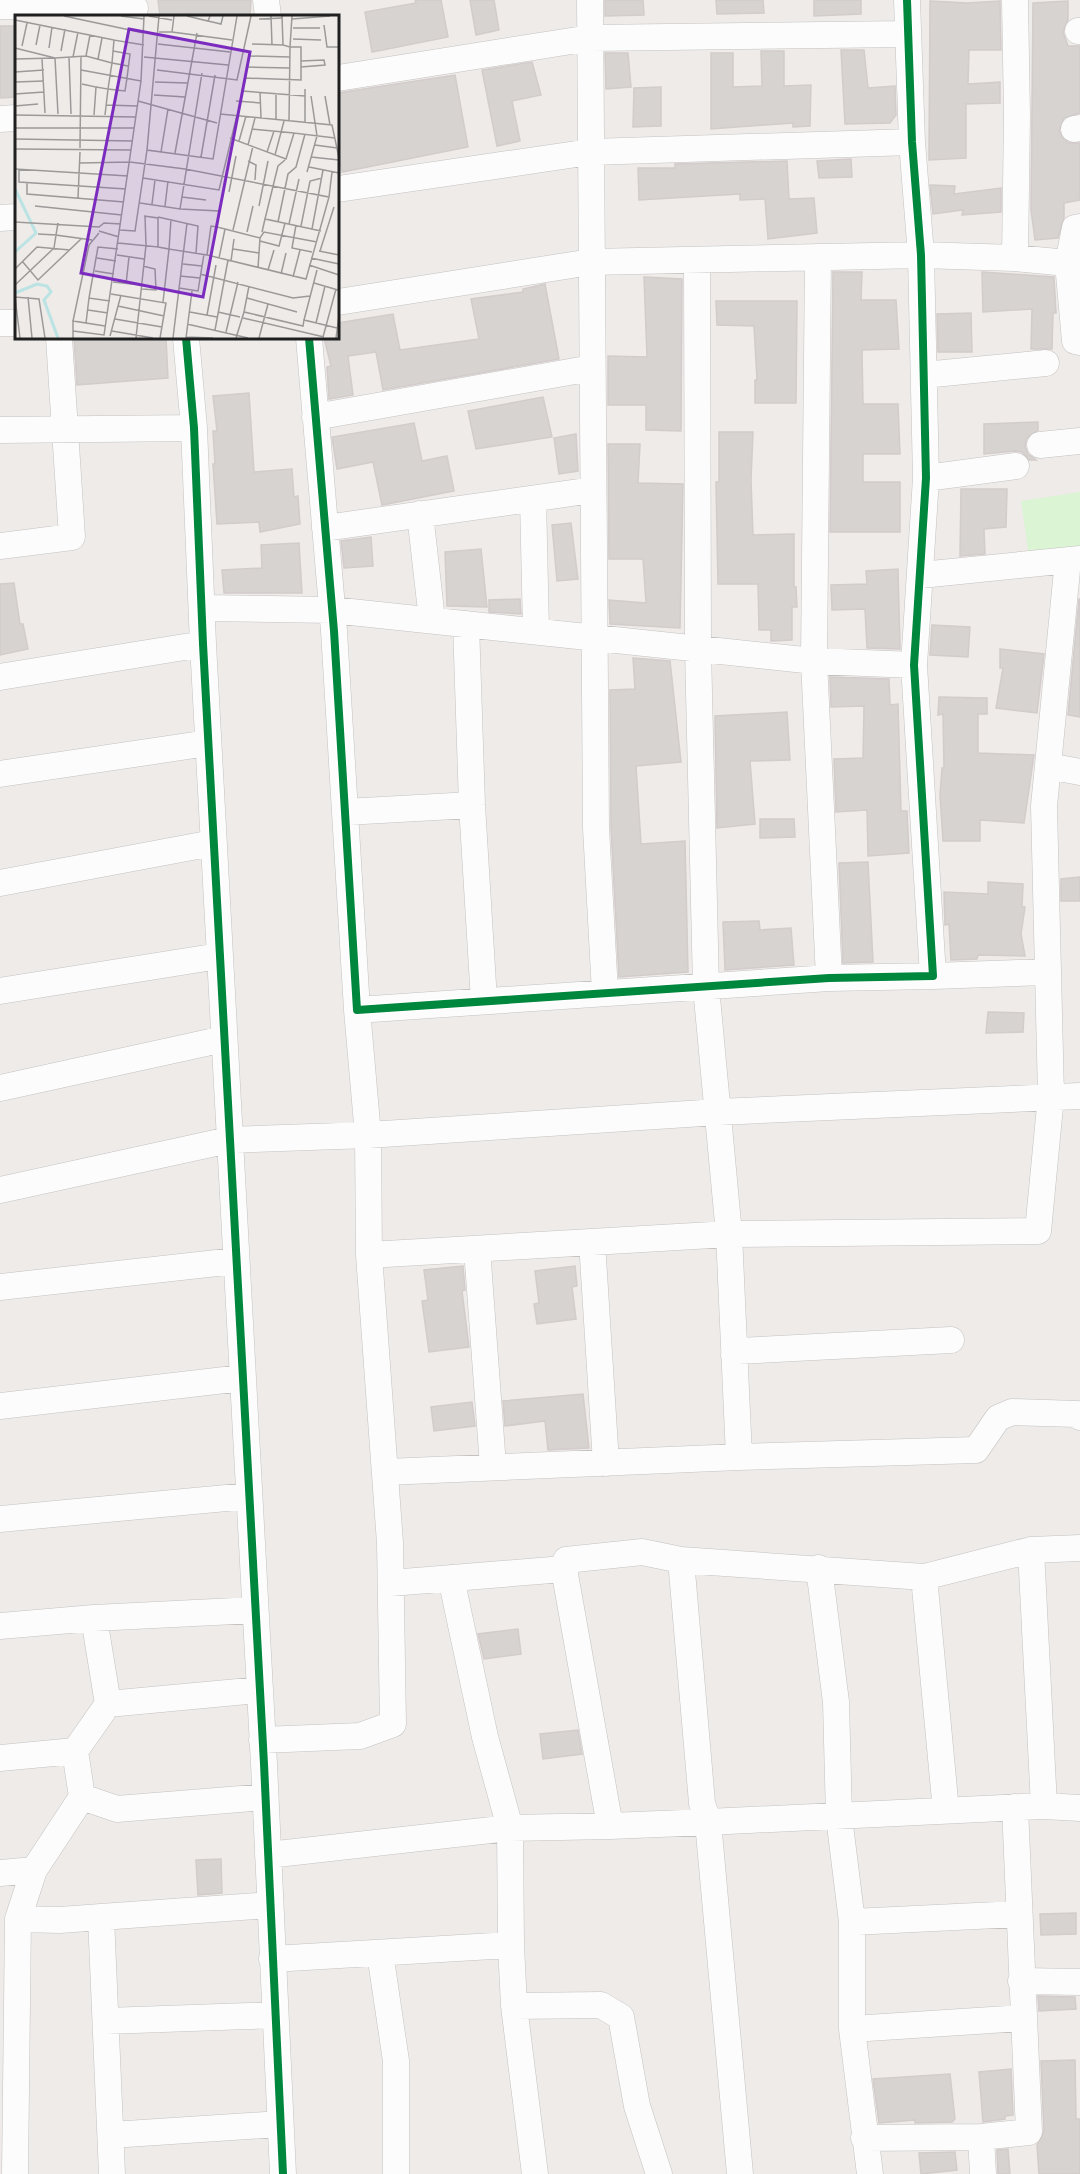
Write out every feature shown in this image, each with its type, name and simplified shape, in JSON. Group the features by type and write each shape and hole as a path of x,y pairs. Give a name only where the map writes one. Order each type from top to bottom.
{"street":[{"path":"266,0 268,15"},
{"path":"590,0 597,828 605,993"},
{"path":"907,0 912,142 921,255 926,478 914,664 933,975"},
{"path":"1015,0 1017,115 1015,258"},
{"path":"0,6 135,8"},
{"path":"339,78 590,39 908,34"},
{"path":"0,119 15,118"},
{"path":"339,189 590,152 912,142"},
{"path":"1080,227 1075,228 1068,263 1075,341 1080,342"},
{"path":"339,302 591,262 921,255 1015,258 1068,263"},
{"path":"818,257 814,661 829,978"},
{"path":"697,260 698,650 706,987 729,1234 739,1457"},
{"path":"0,322 15,323"},
{"path":"0,546 72,537 67,429 59,339"},
{"path":"186,339 194,428 202,644 262,1740 283,2174"},
{"path":"262,1740 360,1736 393,1725 391,1583 386,1472 369,1256 368,1135 357,1010 332,610 309,339"},
{"path":"924,375 1046,363"},
{"path":"315,417 592,368"},
{"path":"0,430 194,428"},
{"path":"1040,445 1080,441"},
{"path":"926,478 1016,466"},
{"path":"325,528 593,490"},
{"path":"533,499 536,630"},
{"path":"420,514 432,620"},
{"path":"369,1256 729,1234 1038,1231 1051,1096 1044,806 1074,560 921,575"},
{"path":"202,608 332,610 595,636 698,650 814,661 914,664"},
{"path":"466,624 472,805 484,1001"},
{"path":"0,677 202,644"},
{"path":"0,774 208,743"},
{"path":"1048,766 1080,772"},
{"path":"345,812 472,805"},
{"path":"0,883 213,843"},
{"path":"0,991 219,956"},
{"path":"357,1010 829,978 1048,972"},
{"path":"0,1088 224,1039"},
{"path":"0,1190 229,1140 368,1135 718,1112 1080,1096"},
{"path":"592,1242 606,1462"},
{"path":"477,1249 493,1466"},
{"path":"0,1287 235,1261"},
{"path":"734,1355 738,1351 951,1340"},
{"path":"0,1406 242,1378"},
{"path":"386,1472 493,1466 976,1450 998,1418 1012,1412 1077,1414 1080,1417"},
{"path":"0,1520 248,1496"},
{"path":"566,1560 642,1552 681,1560 924,1577 1030,1550 1080,1548"},
{"path":"1030,1550 1044,1806"},
{"path":"681,1560 702,1803 708,1822 740,2174"},
{"path":"819,1568 836,1702 839,1817 852,1922 852,2029 870,2174"},
{"path":"391,1583 564,1569 610,1826"},
{"path":"924,1577 946,1811"},
{"path":"451,1578 485,1737 510,1828 514,2006 535,2174"},
{"path":"0,1626 94,1618 255,1610"},
{"path":"15,2174 18,1919 34,1870 82,1797 75,1751 108,1704 94,1618"},
{"path":"108,1704 259,1690"},
{"path":"0,1758 75,1751"},
{"path":"82,1797 117,1809 265,1797"},
{"path":"864,2139 981,2137 1029,2132 1015,1807"},
{"path":"268,1855 510,1828 839,1817 1015,1807 1080,1808"},
{"path":"0,1873 34,1870"},
{"path":"18,1919 60,1920 270,1905"},
{"path":"852,1922 1018,1914"},
{"path":"101,1917 112,2174"},
{"path":"272,1959 511,1946"},
{"path":"380,1953 396,2061 396,2174"},
{"path":"1021,1981 1080,1982"},
{"path":"514,2006 601,2005 621,2017 637,2106 659,2174"},
{"path":"106,2021 275,2014"},
{"path":"852,2029 1023,2018"},
{"path":"111,2135 280,2124"},
{"path":"981,2137 983,2174"}],"green space":[{"path":"1080,492 1080,551 1029,557 1021,501"}],"building":[{"path":"158,0 251,0 250,15 190,15 189,13 160,15"},
{"path":"415,0 441,0 448,37 372,52 365,12 416,3"},
{"path":"470,0 494,0 499,30 476,35"},
{"path":"605,0 643,0 644,15 605,16"},
{"path":"716,0 763,0 764,13 717,14"},
{"path":"814,0 861,0 861,14 814,16"},
{"path":"930,1 967,3 1000,1 1001,50 969,50 968,84 1000,82 1000,103 966,104 966,158 929,160"},
{"path":"1068,1 1068,20 1063,32 1068,46 1080,46 1080,113 1064,118 1059,131 1068,143 1080,143 1080,200 1064,203 1064,218 1058,238 1035,240 1031,210 1033,3"},
{"path":"0,26 15,26 15,97 0,98"},
{"path":"841,50 864,50 868,88 895,86 896,115 890,123 845,124"},
{"path":"761,51 784,51 784,86 811,85 810,126 793,127 793,123 711,129 711,53 733,53 733,87 762,86"},
{"path":"605,53 628,53 631,87 606,89"},
{"path":"532,62 541,95 512,101 520,141 497,146 482,70"},
{"path":"455,75 468,147 342,172 339,154 339,93"},
{"path":"661,87 661,126 633,127 634,88"},
{"path":"851,159 852,177 819,178 817,161"},
{"path":"787,161 789,199 814,198 817,233 768,239 765,199 740,200 740,194 639,200 638,168 675,168 675,164"},
{"path":"930,185 955,186 954,194 1001,188 1001,212 962,215 963,210 933,214"},
{"path":"833,272 862,272 861,300 896,300 899,349 862,350 863,404 898,404 900,454 863,454 863,482 900,482 900,532 830,532"},
{"path":"982,272 1054,277 1056,313 1053,313 1052,349 1031,349 1032,309 983,312"},
{"path":"644,277 682,279 681,431 646,430 646,405 608,405 608,356 647,357"},
{"path":"545,284 559,359 383,390 376,352 348,356 353,395 329,399 327,367 331,366 324,339 339,339 339,323 393,314 400,350 479,339 471,299 523,292 523,289"},
{"path":"716,301 797,301 796,403 755,403 755,380 757,380 754,326 717,325"},
{"path":"971,313 972,352 938,352 937,314"},
{"path":"74,339 166,339 168,378 77,385"},
{"path":"249,393 254,472 292,469 294,497 298,496 300,524 260,532 259,522 217,524 213,431 217,431 213,396"},
{"path":"543,397 552,437 476,449 468,411"},
{"path":"1038,422 1038,430 1027,438 1025,446 1028,454 1036,460 1029,460 1022,452 1015,451 984,454 984,424"},
{"path":"414,423 422,461 447,456 454,491 382,505 373,462 337,469 332,437"},
{"path":"719,432 753,432 751,480 753,535 794,534 794,587 796,587 797,607 792,607 792,640 771,641 771,630 759,630 758,584 718,584 716,482 719,482"},
{"path":"576,434 578,471 559,474 554,438"},
{"path":"608,444 640,444 638,483 683,484 680,628 610,624 609,600 646,603 643,559 609,559"},
{"path":"961,489 1007,489 1006,527 984,529 985,554 960,556"},
{"path":"571,523 578,579 557,581 552,525"},
{"path":"371,537 373,566 344,568 341,541"},
{"path":"299,543 302,593 224,593 222,570 262,568 261,545"},
{"path":"481,549 487,607 447,606 445,552"},
{"path":"898,569 900,649 867,648 865,609 832,610 831,585 867,584 866,571"},
{"path":"14,583 20,624 23,624 28,649 0,655 0,584"},
{"path":"520,599 521,614 489,612 489,600"},
{"path":"1080,599 1080,717 1068,715"},
{"path":"932,625 970,627 968,657 930,655"},
{"path":"1000,649 1044,654 1037,713 996,708 1003,668 1000,668"},
{"path":"633,658 670,661 681,762 636,766 641,844 685,841 688,972 619,977 611,828 610,690 635,689"},
{"path":"830,677 889,679 890,705 898,704 901,811 907,811 909,853 868,856 867,810 836,812 834,759 863,758 864,706 831,707"},
{"path":"939,697 987,698 987,714 978,714 978,753 1034,755 1024,823 980,820 980,841 943,841 940,795 942,768 944,768 943,714 938,715"},
{"path":"787,712 790,760 750,761 755,824 717,828 715,716"},
{"path":"760,819 794,819 795,837 760,838"},
{"path":"868,862 873,962 843,963 839,863"},
{"path":"1080,877 1080,901 1061,901 1061,879"},
{"path":"988,882 1023,884 1022,907 1025,907 1021,934 1025,956 978,955 977,959 951,960 949,924 945,925 944,892 988,894"},
{"path":"759,921 760,930 791,928 794,965 725,970 723,922"},
{"path":"988,1012 1024,1013 1023,1032 986,1033"},
{"path":"463,1266 465,1290 462,1291 469,1347 429,1352 422,1301 428,1300 424,1270"},
{"path":"575,1266 577,1286 572,1287 576,1319 537,1324 534,1304 539,1303 535,1271"},
{"path":"583,1394 589,1448 548,1450 545,1421 505,1426 503,1401"},
{"path":"472,1402 475,1426 434,1431 431,1407"},
{"path":"518,1629 521,1654 484,1659 478,1634"},
{"path":"578,1730 582,1754 543,1759 540,1734"},
{"path":"221,1859 222,1893 198,1895 196,1860"},
{"path":"1076,1913 1076,1934 1041,1935 1040,1914"},
{"path":"1038,1996 1075,1997 1076,2009 1039,2011"},
{"path":"1075,2060 1076,2119 1080,2119 1080,2174 1039,2174 1037,2145 1044,2131 1041,2061"},
{"path":"1011,2069 1013,2115 1005,2116 1005,2119 983,2122 979,2072"},
{"path":"950,2074 955,2119 952,2122 915,2123 915,2120 879,2123 873,2079"},
{"path":"1008,2149 1010,2174 998,2174 997,2150"},
{"path":"955,2152 957,2170 921,2174 919,2153"}],"cycle path":[{"path":"309,339 334,631 357,1010 829,978 933,976 914,665 926,478 921,255 912,142 907,0"},
{"path":"186,339 194,428 203,644 264,1764 283,2174"}]}
